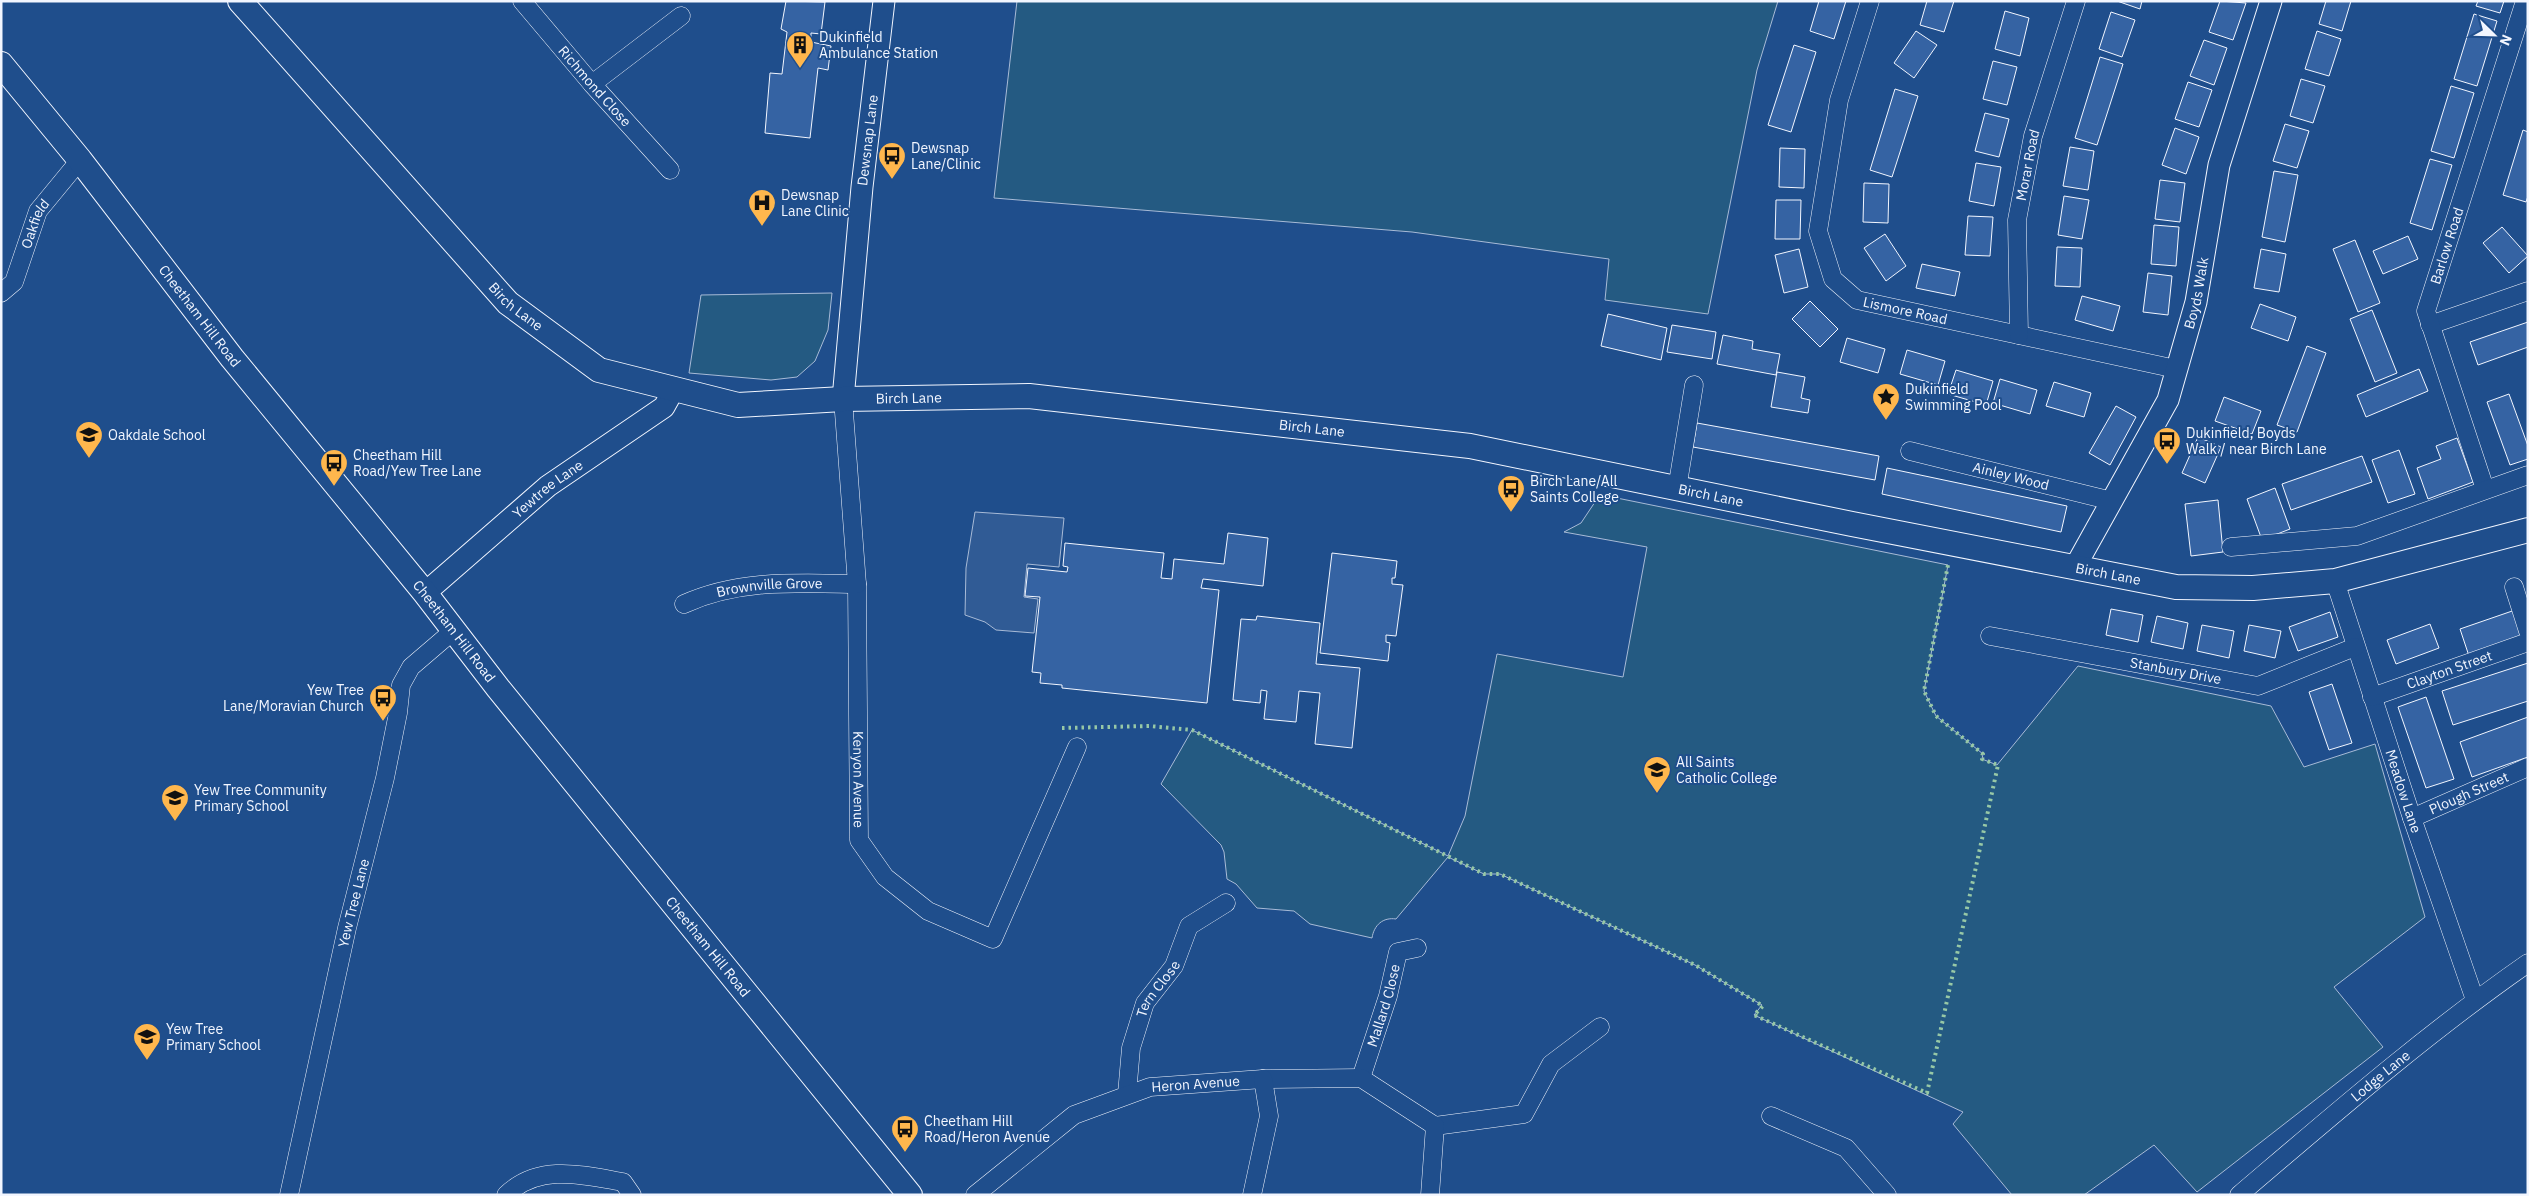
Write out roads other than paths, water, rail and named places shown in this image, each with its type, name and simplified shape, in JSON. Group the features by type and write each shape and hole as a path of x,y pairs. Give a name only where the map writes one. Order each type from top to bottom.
{"main road":[{"name":"Birch Lane","path":"240,1 508,303 599,370 738,405 842,399 1029,396 1470,446 1677,489 2176,587 2253,588 2334,581 2528,530"},
{"name":"Cheetham Hill Road","path":"1,64 80,160 232,358 425,593 453,631 910,1195"}],"street":[{"name":"Richmond Close","path":"522,1 592,84 670,170"},
{"name":"Dewsnap Lane","path":"842,399 862,188 884,1"},
{"name":"Lismore Road","path":"1870,1 1839,100 1818,231 1833,279 1857,300 2176,370"},
{"name":"Morar Road","path":"2019,335 2017,220 2033,136 2076,1"},
{"name":"Boyds Walk","path":"2075,567 2168,400 2196,302 2219,165 2271,1"},
{"name":"Barlow Road","path":"2485,489 2426,311 2524,12"},
{"path":"592,84 681,16"},
{"name":"Oakfield","path":"1,293 14,282 38,211 80,160"},
{"path":"2430,325 2528,291"},
{"path":"1677,489 1694,385"},
{"name":"Yewtree Lane","path":"425,593 548,486 664,407 674,389"},
{"name":"Kenyon Avenue","path":"842,399 857,584 859,840 885,878 928,911 993,939 1077,747"},
{"name":"Ainley Wood","path":"1910,451 2112,501"},
{"path":"2231,547 2357,536 2528,475"},
{"name":"Meadow Lane","path":"2334,581 2412,818 2475,1000"},
{"name":"Brownville Grove","path":"684,604 706,594 748,585 857,584"},
{"path":"2514,587 2528,631"},
{"name":"Yew Tree Lane","path":"289,1195 347,928 385,778 401,685 411,666 453,631"},
{"name":"Stanbury Drive","path":"1990,636 2258,686 2355,647"},
{"name":"Clayton Street","path":"2372,697 2528,642"},
{"name":"Plough Street","path":"2412,818 2528,767"},
{"name":"Tern Close","path":"1127,1094 1131,1048 1145,1003 1174,966 1189,926 1226,903"},
{"name":"Mallard Close","path":"1361,1078 1388,996 1398,952 1418,948"},
{"name":"Lodge Lane","path":"2238,1195 2389,1067 2475,1000 2528,963"},
{"path":"1361,1078 1435,1126 1524,1114 1552,1064 1600,1027"},
{"name":"Heron Avenue","path":"975,1195 1074,1115 1150,1087 1263,1079 1361,1078"},
{"path":"1252,1195 1269,1116 1263,1079"},
{"path":"1771,1116 1846,1148 1886,1195"},
{"path":"1430,1195 1435,1126"},
{"path":"506,1195 533,1178 551,1173 573,1174 623,1182 632,1195"}],"place":[{"name":"Dukinfield Ambulance Station","path":"800,69"},
{"name":"Dewsnap Lane/Clinic","path":"892,180"},
{"name":"Dewsnap Lane Clinic","path":"762,227"},
{"name":"Dukinfield Swimming Pool","path":"1886,421"},
{"name":"Oakdale School","path":"89,459"},
{"name":"Dukinfield, Boyds Walk / near Birch Lane","path":"2167,465"},
{"name":"Cheetham Hill Road/Yew Tree Lane","path":"334,487"},
{"name":"Birch Lane/All Saints College","path":"1511,513"},
{"name":"Yew Tree Lane/Moravian Church","path":"383,722"},
{"name":"All Saints Catholic College","path":"1657,794"},
{"name":"Yew Tree Community Primary School","path":"175,822"},
{"name":"Yew Tree Primary School","path":"147,1061"},
{"name":"Cheetham Hill Road/Heron Avenue","path":"905,1153"}]}
